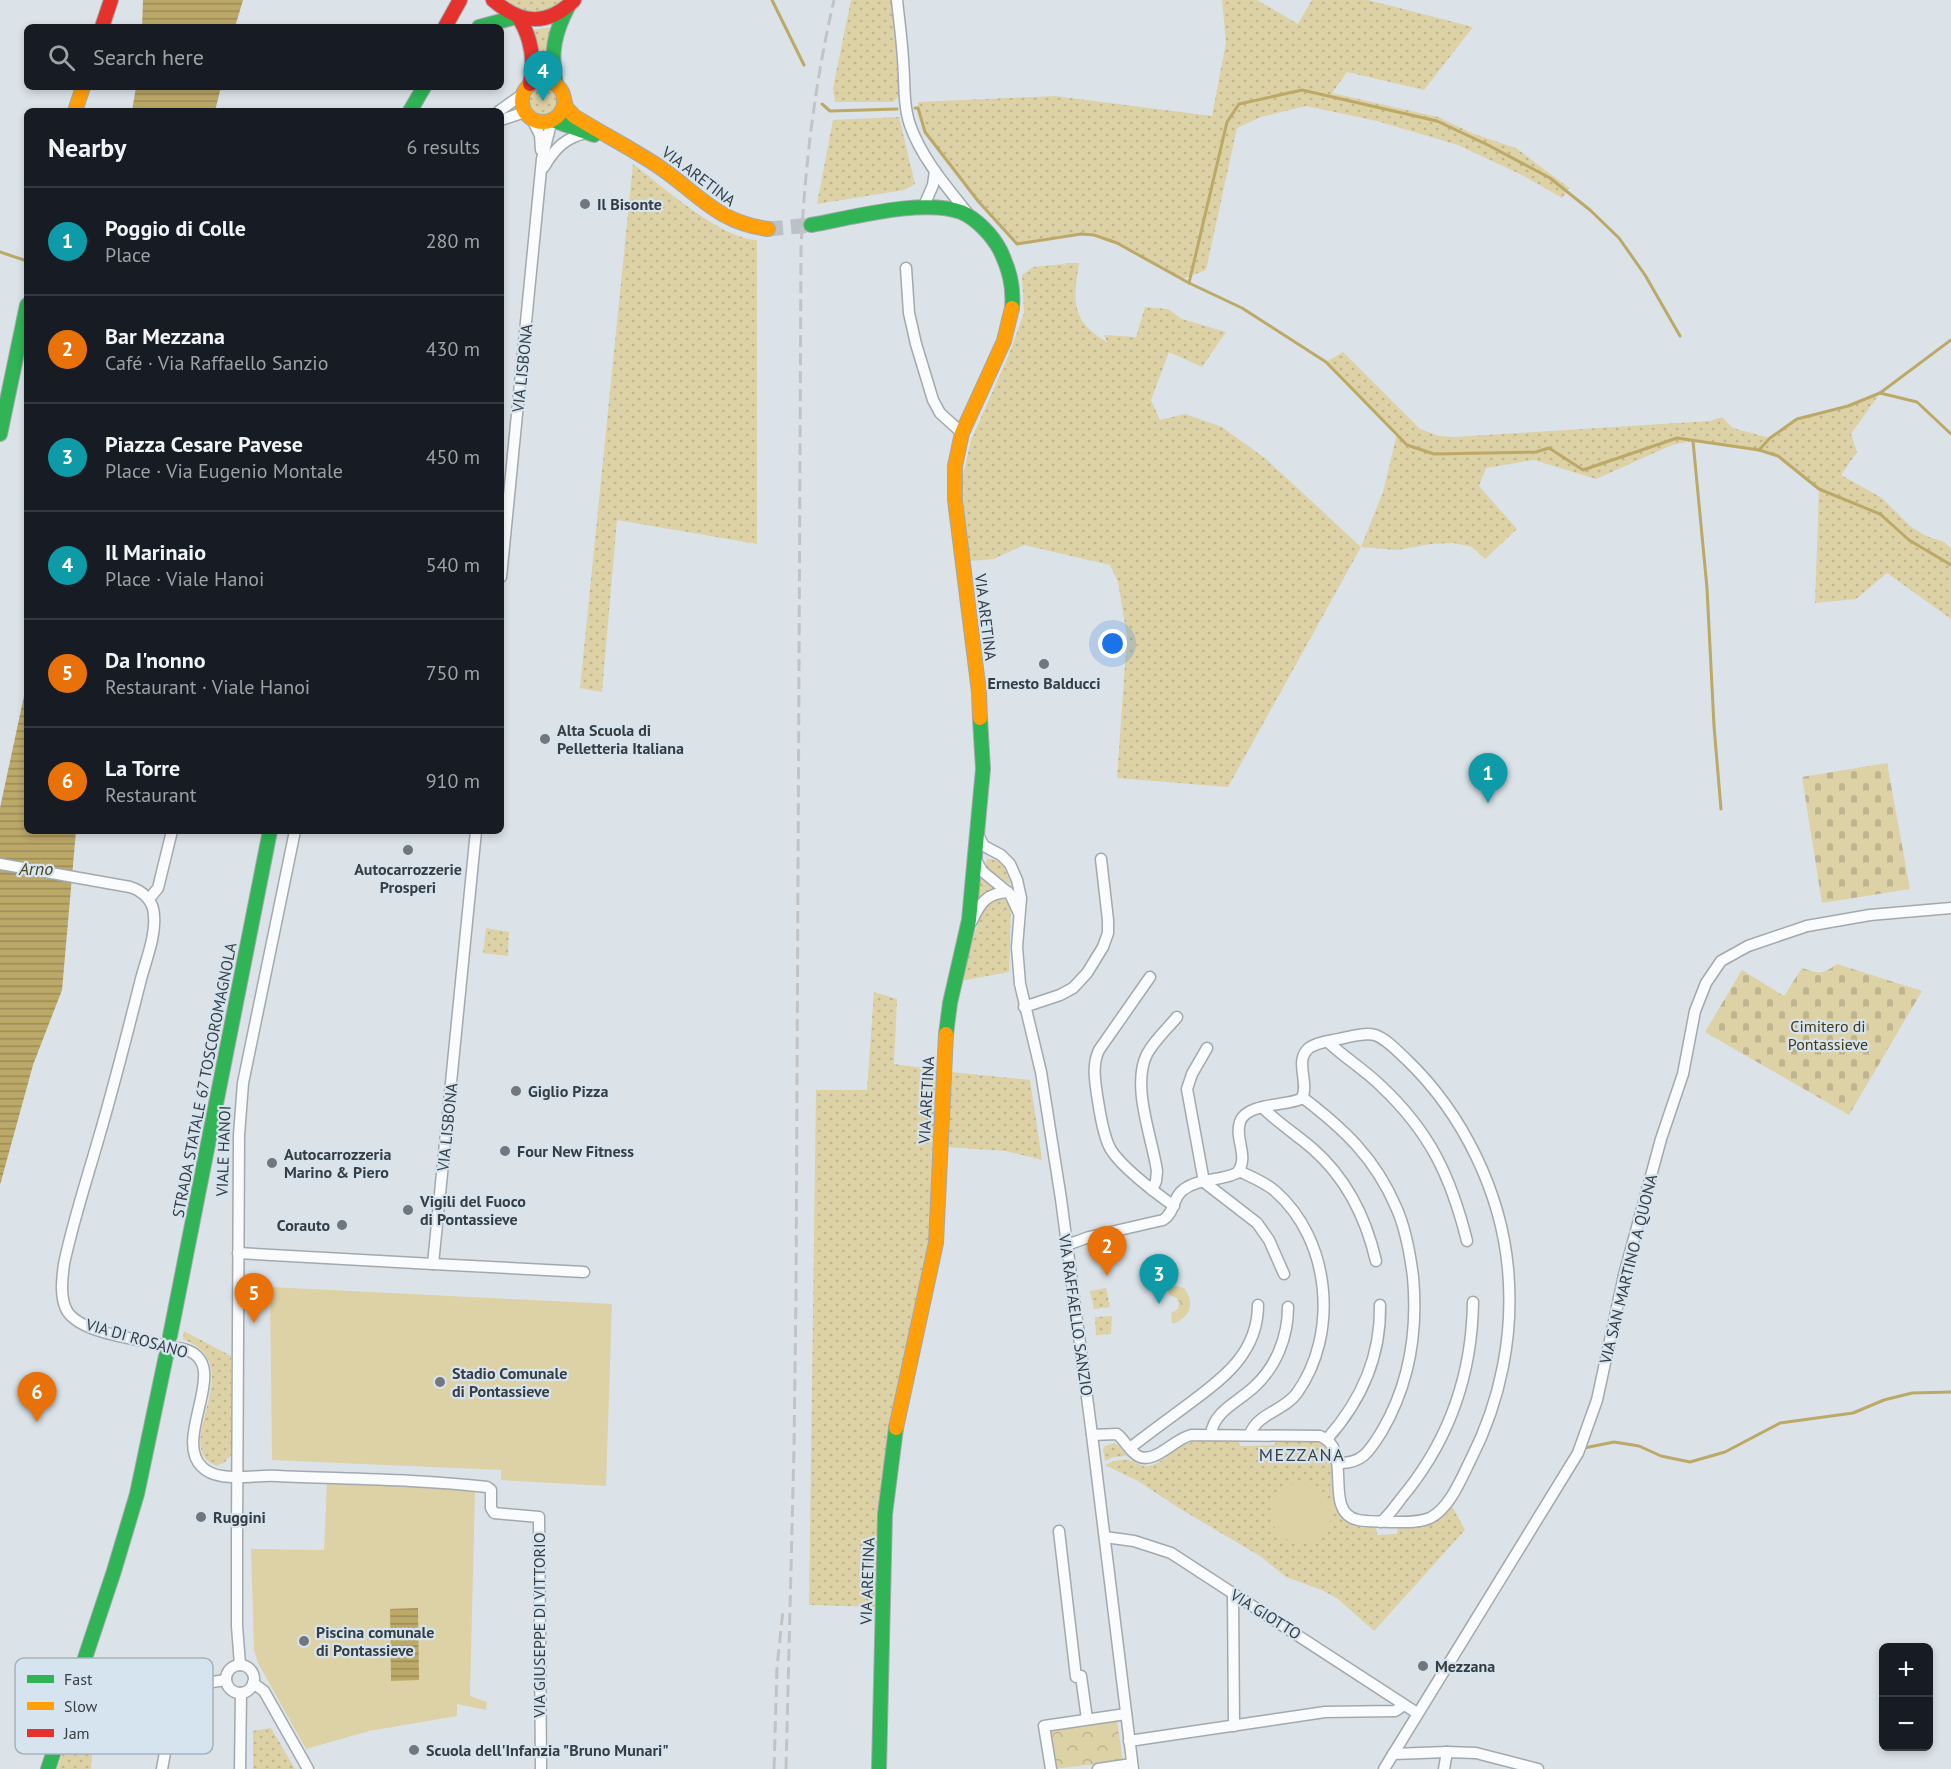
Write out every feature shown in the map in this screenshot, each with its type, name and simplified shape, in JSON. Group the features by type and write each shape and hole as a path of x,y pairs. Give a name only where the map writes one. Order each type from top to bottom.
{"street":[{"path":"103,24 111,0"},
{"path":"447,24 460,0"},
{"path":"493,0 526,27 533,59 522,100 529,116"},
{"name":"VIA ARETINA","path":"879,1769 885,1514 892,1449 901,1401 936,1243 947,1025 951,997 968,929 982,778 982,723 954,490 955,462 962,433 1007,333 1013,304 1012,283 1004,256 935,171 917,143 909,123 905,102 904,62 897,0"},
{"path":"492,24 517,18 546,19 558,14 571,3"},
{"path":"504,120 529,116 546,122 552,120 562,110 564,99 556,84 551,46 558,24 571,3"},
{"path":"504,108 526,89 543,80 556,84"},
{"path":"76,108 82,90"},
{"path":"411,108 414,90"},
{"path":"412,108 422,90"},
{"name":"VIA ARETINA","path":"564,99 574,116 660,167 714,212 737,223 768,229"},
{"name":"VIA LISBONA","path":"504,547 542,172 540,135 529,116"},
{"name":"VIA ARETINA","path":"552,120 586,133 614,140"},
{"name":"VIA LISBONA","path":"542,159 552,120"},
{"path":"542,172 553,151 559,145 576,135 586,133"},
{"path":"923,208 933,185 935,171"},
{"path":"943,208 947,197 947,186"},
{"name":"VIA ARETINA","path":"811,225 923,208 943,208 961,213 973,220"},
{"path":"906,268 909,313 933,400 940,413 962,433"},
{"path":"0,434 24,319"},
{"path":"0,864 136,889 149,899 158,888 171,834"},
{"name":"STRADA STATALE 67 TOSCOROMAGNOLA","path":"170,1336 269,834"},
{"name":"VIALE HANOI","path":"237,1477 239,1135 243,1083 294,834"},
{"name":"VIA LISBONA","path":"433,1264 476,834"},
{"path":"978,835 988,849 978,853 975,862 1015,900 1019,914"},
{"name":"VIA RAFFAELLO SANZIO","path":"988,849 1001,855 1010,864 1021,895 1018,967 1024,1007 1045,1095 1067,1245 1132,1767"},
{"path":"1024,1007 1060,996 1073,988 1087,973 1103,947 1108,933 1108,920 1101,859"},
{"path":"968,929 985,899 992,894 1008,892"},
{"name":"VIA DI ROSANO","path":"149,899 154,916 151,940 115,1081 76,1216 64,1266 62,1293 67,1310 74,1319 88,1326 183,1349 200,1359 205,1376 193,1437 195,1455 201,1466 212,1474 237,1477"},
{"name":"VIA SAN MARTINO A QUONA","path":"1384,1769 1393,1754 1407,1712 1477,1620 1545,1503 1578,1452 1596,1400 1624,1275 1661,1139 1683,1074 1695,1011 1706,983 1721,960 1748,945 1807,926 1870,915 1951,908"},
{"path":"1150,976 1099,1050 1094,1070 1104,1131 1109,1147 1152,1190 1174,1206"},
{"path":"1152,1190 1157,1171 1142,1094 1142,1071 1150,1049 1177,1017"},
{"path":"1067,1245 1089,1237 1163,1220 1170,1216 1183,1190 1239,1171 1243,1158 1239,1133 1240,1121 1249,1111 1296,1101 1302,1097 1305,1091 1303,1056 1309,1048 1333,1040 1369,1034 1381,1038 1412,1065 1438,1095 1463,1132 1488,1186 1499,1221 1508,1268 1509,1313 1504,1360 1491,1412 1471,1460 1451,1496 1436,1514 1417,1521 1381,1522 1355,1519 1345,1510 1341,1502 1336,1454 1327,1439 1317,1435 1211,1434 1182,1437 1149,1458 1138,1456 1117,1434 1092,1435"},
{"path":"1333,1040 1382,1086 1418,1127 1451,1185 1467,1241"},
{"path":"1207,1048 1193,1071 1187,1089 1204,1182 1247,1214 1260,1227 1284,1274"},
{"path":"1302,1097 1342,1128 1377,1170 1400,1217 1407,1242 1414,1295 1413,1346 1397,1402 1378,1437 1364,1456 1354,1462 1338,1463"},
{"path":"1263,1108 1314,1150 1346,1188 1366,1227 1376,1261"},
{"path":"1239,1171 1275,1191 1294,1214 1314,1251 1323,1289 1322,1334 1309,1374 1291,1400 1282,1408 1259,1420 1250,1434"},
{"path":"238,1253 584,1272"},
{"path":"1381,1522 1424,1469 1447,1428 1459,1396 1467,1364 1473,1302"},
{"path":"1130,1448 1213,1386 1234,1367 1252,1340 1258,1305"},
{"path":"1327,1439 1353,1407 1366,1380 1377,1345 1380,1305"},
{"path":"1211,1434 1214,1420 1256,1385 1274,1361 1285,1336 1288,1307"},
{"path":"85,1658 137,1494 166,1356"},
{"name":"VIA GIUSEPPE DI VITTORIO","path":"237,1477 265,1475 487,1486 491,1490 490,1508 494,1513 538,1517 540,1769"},
{"path":"237,1477 237,1626 240,1665"},
{"path":"1059,1531 1076,1677 1081,1676 1087,1719"},
{"name":"VIA GIOTTO","path":"1105,1537 1134,1541 1171,1552 1310,1642 1407,1712"},
{"path":"1233,1594 1234,1725"},
{"path":"240,1665 250,1669 254,1676 250,1689 241,1693 231,1690 226,1680 231,1668 240,1665"},
{"path":"213,1682 226,1680"},
{"path":"253,1683 264,1691 308,1769"},
{"path":"240,1769 241,1693"},
{"path":"1129,1741 1325,1712 1407,1712"},
{"path":"1051,1769 1044,1726 1126,1714"},
{"path":"1444,1769 1447,1752"},
{"path":"1393,1754 1476,1753 1539,1769"},
{"path":"48,1769 53,1754"},
{"path":"162,1769 165,1754"},
{"path":"1098,1769 1132,1767"}],"green space":[{"path":"504,0 562,0 548,9 533,11 518,8"},
{"path":"851,0 893,0 899,96 893,102 835,102 833,88"},
{"path":"1222,0 1257,0 1298,24 1312,0 1368,0 1473,27 1424,90 1347,72 1332,93 1438,117 1474,134 1516,148 1569,188 1562,198 1524,176 1458,145 1377,121 1306,106 1261,117 1237,128 1206,270 1182,279 1133,251 1094,235 1066,235 1017,244 978,201 925,132 918,102 1055,96 1212,116 1226,42"},
{"path":"553,27 550,74 537,74 531,30"},
{"path":"543,88 552,92 556,101 552,110 543,114 534,110 530,101 534,92"},
{"path":"899,117 915,184 904,190 817,204 833,120"},
{"path":"633,164 692,210 727,231 757,240 757,544 617,520 602,692 580,688"},
{"path":"1065,263 1079,263 1076,289 1077,309 1087,326 1107,342 1104,335 1136,337 1145,307 1168,309 1182,319 1226,332 1202,367 1169,352 1151,400 1160,420 1185,414 1222,427 1266,459 1361,547 1228,787 1117,778 1127,636 1118,582 1110,565 1024,545 994,559 970,561 964,517 963,475 971,440 1008,357 1024,313 1022,275 1033,267 1064,264 1065,267"},
{"path":"1343,352 1420,429 1439,436 1455,437 1709,421 1722,417 1733,428 1770,438 1797,419 1848,406 1880,393 1851,434 1857,452 1841,475 1882,498 1910,526 1926,536 1944,542 1951,548 1951,619 1887,573 1856,599 1815,603 1819,489 1778,456 1759,450 1693,441 1672,445 1596,479 1534,460 1486,468 1479,486 1517,529 1485,559 1472,547 1454,543 1431,544 1397,550 1361,547 1383,492 1397,434 1326,362"},
{"path":"1887,763 1910,889 1822,903 1802,777"},
{"path":"987,859 1001,864 1011,885 985,867"},
{"path":"980,876 997,888 985,893 978,902"},
{"path":"1002,898 1008,901 1011,907 1009,972 960,981 985,905"},
{"path":"486,928 509,932 508,956 483,953"},
{"name":"Cimitero di Pontassieve","path":"1837,964 1922,991 1849,1115 1705,1032 1742,970 1784,996 1802,968 1821,972"},
{"path":"874,992 897,999 894,1064 938,1070 931,1242 899,1389 877,1607 809,1605 816,1090 867,1090"},
{"path":"951,1072 1030,1080 1042,1160 1006,1151 947,1147"},
{"path":"1167,1284 1184,1288 1190,1300 1187,1314 1172,1324 1171,1313 1178,1309 1179,1302 1177,1298 1169,1295"},
{"name":"Stadio Comunale di Pontassieve","path":"270,1287 612,1304 606,1486 501,1480 501,1470 272,1460"},
{"path":"1106,1288 1110,1307 1094,1309 1090,1291"},
{"path":"1112,1316 1111,1334 1096,1335 1095,1317"},
{"path":"184,1331 231,1356 231,1455 217,1466 205,1457 201,1445 212,1377 209,1361 197,1347 183,1339"},
{"path":"1278,1439 1308,1439 1326,1448 1331,1454 1334,1493 1341,1514 1360,1526 1376,1527 1377,1535 1397,1534 1398,1526 1428,1524 1452,1506 1465,1530 1374,1631 1338,1599 1322,1590 1286,1577 1260,1556 1138,1481 1105,1465 1125,1460 1149,1466 1181,1446 1194,1442 1237,1441 1241,1446 1274,1445"},
{"path":"1114,1443 1127,1456 1114,1457 1105,1461 1103,1450 1105,1446"},
{"path":"327,1482 475,1490 470,1696 487,1702 486,1710 457,1704 457,1716 369,1731 306,1749 258,1663 254,1650 251,1549 324,1550"},
{"path":"1295,1483 1307,1483 1318,1488 1326,1496 1331,1513 1329,1525 1318,1538 1307,1543 1295,1543 1284,1538 1276,1530 1271,1519 1271,1507 1276,1496 1284,1488"},
{"path":"1117,1720 1123,1761 1054,1769 1050,1728"},
{"path":"271,1728 295,1769 253,1769 253,1731"},
{"path":"62,1754 92,1754 91,1769 57,1769"}],"water":[{"path":"143,0 243,0 236,24 142,24"},
{"path":"136,90 220,90 216,108 132,108"},
{"name":"Arno","path":"24,696 24,834 76,834 62,990 33,1065 0,1185 0,808"},
{"path":"418,1608 419,1680 391,1681 390,1609"}],"waterway":[{"path":"772,0 804,65"},
{"path":"1189,283 1227,122 1239,104 1302,90 1437,121 1550,178 1590,210 1619,238 1645,275 1680,336"},
{"path":"822,104 830,111 897,109"},
{"path":"915,108 918,108 925,132 978,201 1017,244 1081,234 1094,235 1117,243 1189,283 1242,308 1326,362 1407,445 1434,454 1536,452 1549,448 1583,470 1677,438 1759,450 1778,456 1819,489 1880,514 1909,540 1951,565"},
{"path":"0,252 24,260"},
{"path":"1759,450 1770,438 1797,419 1848,406 1880,393 1951,340"},
{"path":"1880,393 1917,402 1951,434"},
{"path":"1693,441 1707,588 1721,809"},
{"path":"1584,1448 1614,1442 1639,1446 1661,1456 1690,1462 1725,1452 1780,1423 1853,1413 1884,1400 1912,1393 1951,1392"}],"tunnel":[{"path":"768,229 811,225"}],"railway":[{"path":"786,1769 796,1293 801,248 812,123 821,62 834,0"},
{"path":"774,1769 777,1667 783,1610"}],"traffic: fast":[{"path":"556,84 553,63 555,43 569,5"},
{"path":"490,24 516,17"},
{"path":"412,108 422,90"},
{"path":"552,120 594,135"},
{"path":"811,225 907,208 945,208 961,212 984,228 1000,250 1010,278 1012,308"},
{"path":"0,434 24,319"},
{"path":"946,1034 950,1003 969,920 983,769 980,718"},
{"path":"170,1336 269,834"},
{"path":"85,1658 137,1494 166,1356"},
{"path":"879,1769 885,1514 896,1428"},
{"path":"48,1769 53,1754"}],"traffic: slow":[{"path":"543,80 558,86 564,101 558,116 543,122 528,116 522,101 528,86 543,80"},
{"path":"76,108 82,90"},
{"path":"564,99 566,107 574,116 658,166 708,205 734,220 768,229"},
{"path":"980,718 979,692 955,500 955,466 962,433 1004,341 1012,308"},
{"path":"896,1428 936,1243 946,1034"}],"traffic: jam":[{"path":"103,24 111,0"},
{"path":"447,24 460,0"},
{"path":"493,0 514,14 534,19 554,15 574,0"},
{"path":"519,18 527,34 531,50 530,84"}],"place":[{"name":"Il Marinaio","path":"543,101"},
{"name":"Il Bisonte","path":"585,204"},
{"name":"Ernesto Balducci","path":"1044,664"},
{"name":"Alta Scuola di Pelletteria Italiana","path":"545,739"},
{"name":"Poggio di Colle","path":"1488,803"},
{"name":"Autocarrozzerie Prosperi","path":"408,850"},
{"name":"Giglio Pizza","path":"516,1091"},
{"name":"Four New Fitness","path":"505,1151"},
{"name":"Autocarrozzeria Marino & Piero","path":"272,1163"},
{"name":"Vigili del Fuoco di Pontassieve","path":"408,1210"},
{"name":"Corauto","path":"342,1225"},
{"name":"Bar Mezzana","path":"1107,1276"},
{"name":"Piazza Cesare Pavese","path":"1159,1304"},
{"name":"Da I'nonno","path":"254,1323"},
{"name":"Stadio Comunale di Pontassieve","path":"440,1382"},
{"name":"La Torre","path":"37,1422"},
{"name":"Ruggini","path":"201,1517"},
{"name":"Piscina comunale di Pontassieve","path":"304,1641"},
{"name":"Mezzana","path":"1423,1666"},
{"name":"Scuola dell'Infanzia \"Bruno Munari\"","path":"414,1750"}],"district":[{"name":"MEZZANA","path":"1302,1454"}]}
